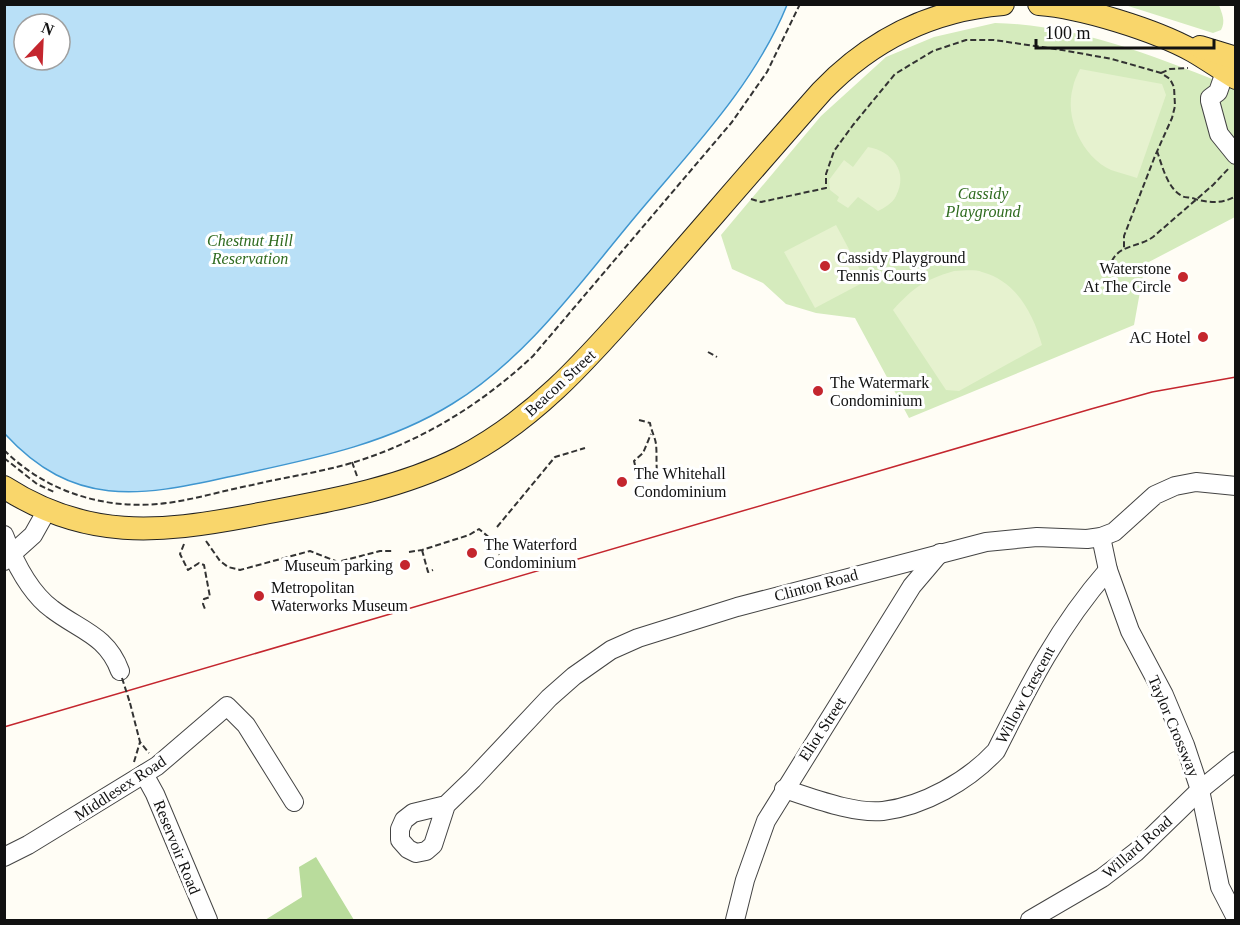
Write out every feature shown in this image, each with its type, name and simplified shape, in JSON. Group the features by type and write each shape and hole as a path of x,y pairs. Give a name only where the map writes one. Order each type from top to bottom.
{"main road":[{"name":"Beacon Street","path":"5,490 51,502 80,521 115,528 186,527 361,494 402,482 461,458 528,414 580,368 822,91 852,62 887,39 918,24 977,6 1003,4"},
{"path":"1039,4 1091,14 1173,42 1213,50 1232,69"}],"street":[{"path":"1232,69 1210,101 1219,134 1233,161"},
{"name":"Clinton Road","path":"446,805 549,698 574,676 611,650 638,638 737,607 987,542 1036,537 1087,539 1101,537 1114,532 1155,495 1175,486 1196,482 1236,486"},
{"path":"9,558 33,536 51,502"},
{"path":"4,535 9,558 37,595 52,610 102,642 116,659 121,674"},
{"name":"Taylor Crossway","path":"1101,537 1108,570 1130,631 1164,695 1185,745 1200,790 1220,887 1236,918"},
{"name":"Eliot Street","path":"735,921 745,880 766,821 912,586 940,553"},
{"name":"Willow Crescent","path":"784,789 857,809 882,811 921,802 983,765 996,751 1052,644 1086,595 1108,570"},
{"name":"Middlesex Road","path":"4,857 28,845 139,770 170,756 227,706 246,724 294,802"},
{"name":"Willard Road","path":"1030,921 1102,878 1136,852 1200,790 1236,761"},
{"name":"Reservoir Road","path":"139,770 155,794 208,921"}],"path":[{"path":"4,450 24,467 58,488 94,500 138,505 183,500 352,462 404,443 458,415 502,384 533,356 732,122 766,72 800,4"},
{"path":"749,198 761,202 826,188 826,174 834,151 895,74 933,51 966,40 994,40 1112,59 1161,73 1170,79 1176,94 1172,118 1124,236 1124,248"},
{"path":"1161,73 1178,68 1193,68"},
{"path":"1157,151 1173,188 1182,196 1212,203 1236,196"},
{"path":"1112,261 1115,255 1124,248 1145,243 1197,199 1233,161"},
{"path":"708,352 717,357"},
{"path":"639,420 650,423 651,433 656,443 657,471"},
{"path":"635,465 634,461 644,453 651,433"},
{"path":"497,527 555,457 585,448"},
{"path":"4,458 37,484 51,502"},
{"path":"352,462 357,479"},
{"path":"409,552 469,535 479,529 496,543 499,555"},
{"path":"206,541 220,561 228,567 240,570 310,551 338,562 380,551 393,551"},
{"path":"184,544 180,554 188,570 199,563 204,565 210,597 204,598 205,609"},
{"path":"422,550 428,572 433,570"},
{"path":"121,674 140,742 139,770"},
{"path":"140,742 153,757"}],"green space":[{"path":"1125,5 1219,5 1223,24 1221,30 1213,33"},
{"name":"Cassidy Playground","path":"995,23 1058,30 1118,45 1235,88 1235,217 1145,264 1134,325 909,418 855,318 816,313 786,304 763,283 732,269 721,235 821,116 886,57 934,37"},
{"path":"1080,69 1162,84 1166,95 1137,178 1111,170 1101,164 1084,146 1078,135 1073,123 1071,99 1074,82"},
{"path":"868,147 877,149 891,158 899,171 900,187 895,199 878,211 858,197 848,208 837,201 839,197 830,190 829,180 844,160 853,167"},
{"name":"Cassidy Playground Tennis Courts","path":"836,225 866,281 815,308 784,252"},
{"path":"972,270 994,276 1014,291 1034,321 1042,345 959,391 946,390 893,310 920,285 954,271"},
{"path":"316,857 354,920 265,920 302,897 299,867"}],"water":[{"name":"Chestnut Hill Reservation","path":"5,4 787,4 757,63 699,142 551,318 504,365 479,386 452,404 399,431 344,450 165,489 136,492 109,491 82,485 56,475 30,458 5,434"}],"tram line":[{"path":"4,727 1091,409 1152,392 1236,377"}],"place":[{"name":"Cassidy Playground Tennis Courts","path":"825,266"},
{"name":"Waterstone At The Circle","path":"1183,277"},
{"name":"AC Hotel","path":"1203,337"},
{"name":"The Watermark Condominium","path":"818,391"},
{"name":"The Whitehall Condominium","path":"622,482"},
{"name":"The Waterford Condominium","path":"472,553"},
{"name":"Museum parking","path":"405,565"},
{"name":"Metropolitan Waterworks Museum","path":"259,596"}]}
